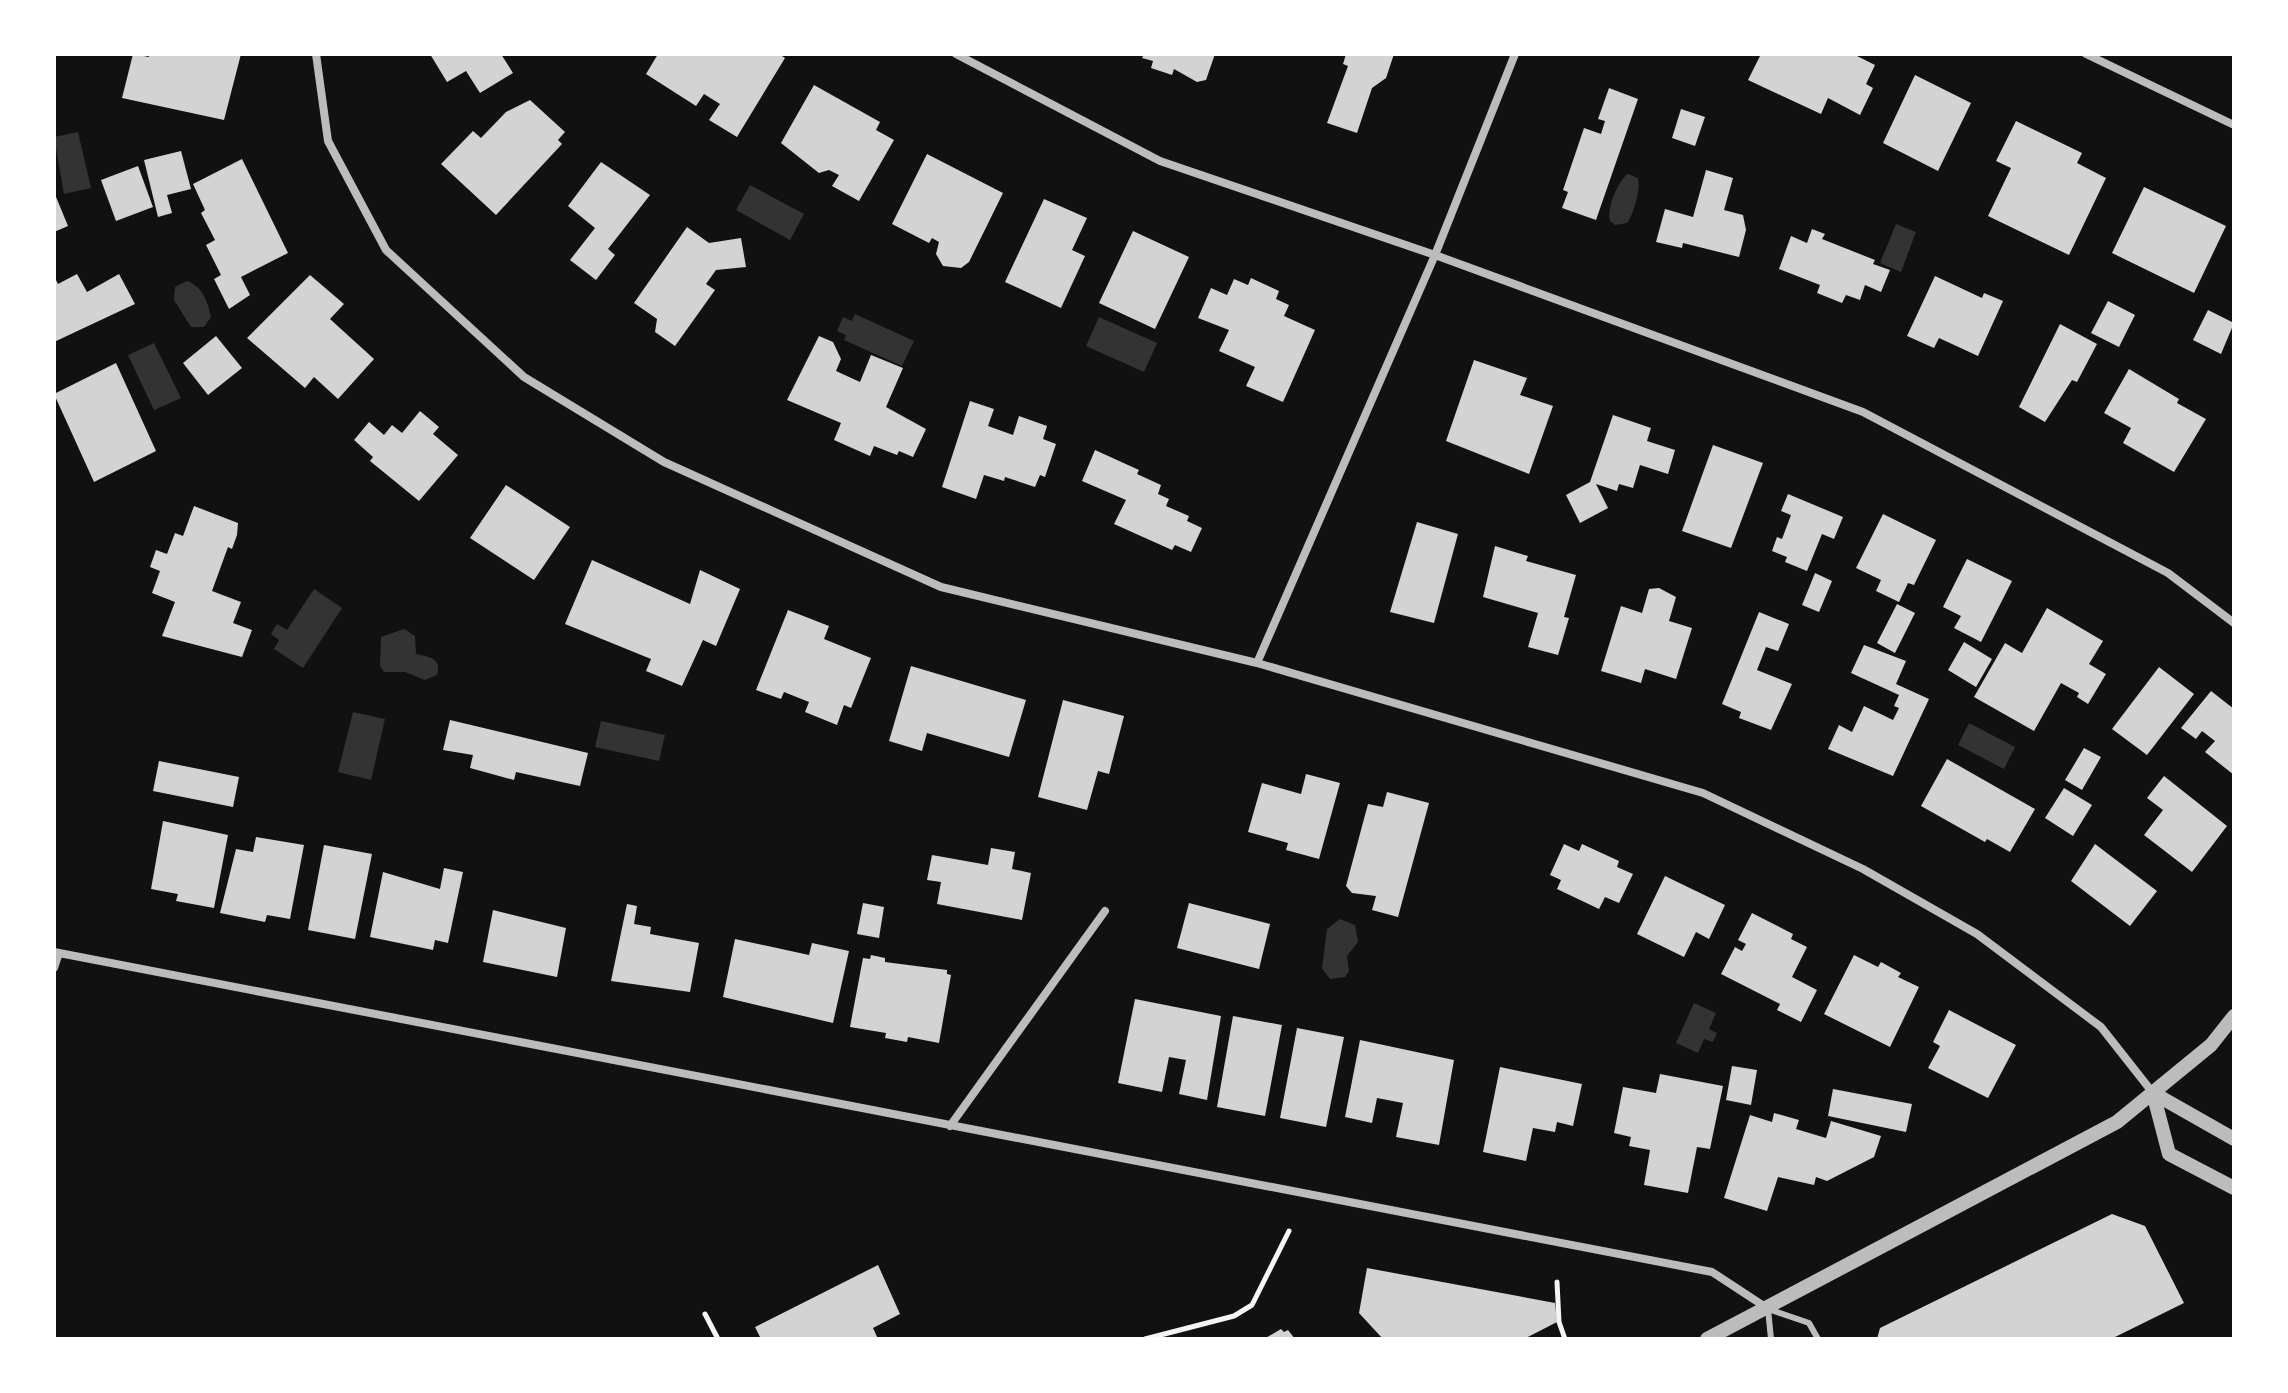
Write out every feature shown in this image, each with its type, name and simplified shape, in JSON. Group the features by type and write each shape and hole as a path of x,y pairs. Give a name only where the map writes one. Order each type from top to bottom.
{"street":[{"path":"316,54 328,141 386,250 524,377 664,462 941,587 1257,663 1703,793 1863,869 1977,934 2101,1027 2153,1093 2234,1139"},
{"path":"956,54 1160,161 1435,255 1863,412 2168,573 2234,623"},
{"path":"1257,663 1435,255 1515,54"},
{"path":"2086,54 2234,125"},
{"path":"950,1126 1105,911"},
{"path":"54,968 56,952 1712,1272 1768,1309"},
{"path":"1707,1339 2117,1122 2211,1045 2234,1016"},
{"path":"2153,1093 2169,1154 2234,1188"}],"lane":[{"path":"1771,1339 1768,1309 1809,1323 1818,1339"}],"path":[{"path":"1145,1339 1234,1316 1252,1305 1289,1231"},
{"path":"1557,1282 1559,1322 1565,1339"},
{"path":"705,1314 718,1339"}],"shaded area":[{"path":"78,132 91,188 64,194 54,137"},
{"path":"1628,174 1638,178 1636,201 1627,223 1615,225 1609,216 1611,203 1620,182"},
{"path":"750,185 804,214 790,240 736,210"},
{"path":"1896,224 1916,232 1901,272 1880,263"},
{"path":"187,281 204,295 211,317 204,327 191,327 174,300 175,287"},
{"path":"855,314 914,341 902,366 844,340 846,335 837,331 843,317 852,321"},
{"path":"1099,317 1157,343 1144,372 1086,346"},
{"path":"154,343 181,398 154,410 128,355"},
{"path":"314,589 342,608 303,668 274,649 279,640 271,634 277,624 287,630"},
{"path":"404,629 415,636 416,654 430,657 436,662 437,675 425,680 405,672 384,672 380,666 381,637"},
{"path":"353,712 385,719 371,780 338,772"},
{"path":"601,721 665,735 659,761 595,747"},
{"path":"1969,723 2015,747 2004,769 1958,745"},
{"path":"1340,919 1355,925 1358,942 1347,956 1349,971 1345,977 1330,979 1322,968 1327,929"},
{"path":"1694,1003 1716,1013 1709,1029 1717,1033 1713,1042 1704,1039 1698,1053 1676,1043"}],"building":[{"path":"133,54 149,57 149,54 241,54 224,120 122,98"},
{"path":"430,54 501,54 513,73 480,93 466,71 447,82"},
{"path":"658,54 779,54 785,58 737,137 709,120 720,104 704,94 696,106 646,74"},
{"path":"1144,54 1215,54 1206,80 1197,82 1174,69 1172,75 1151,68 1153,61 1142,58"},
{"path":"1346,54 1394,54 1386,78 1372,88 1357,133 1327,123 1348,66 1343,64"},
{"path":"1761,54 1853,54 1875,65 1866,84 1873,88 1860,115 1828,98 1821,114 1748,80"},
{"path":"1915,75 1971,103 1938,171 1883,143"},
{"path":"814,85 880,122 876,130 894,140 859,201 832,186 839,175 829,170 819,173 781,143"},
{"path":"1609,88 1638,99 1596,220 1562,208 1568,192 1563,190 1584,128 1601,134 1605,121 1598,119"},
{"path":"530,100 565,132 558,140 562,144 496,215 441,164 473,131 481,138 506,112"},
{"path":"1681,109 1705,117 1695,146 1672,138"},
{"path":"2016,121 2082,153 2077,163 2106,178 2069,255 1988,216 2011,168 1996,161"},
{"path":"181,151 191,189 167,195 172,213 158,217 144,160"},
{"path":"927,154 1003,193 969,262 961,268 943,266 936,254 939,242 932,238 929,243 892,224"},
{"path":"242,159 288,253 241,277 250,295 229,309 214,279 221,275 206,245 215,240 201,213 205,210 193,184"},
{"path":"601,162 650,195 608,249 615,255 596,280 570,260 595,228 568,206"},
{"path":"138,166 153,207 116,221 101,180"},
{"path":"1706,170 1733,178 1724,210 1743,215 1746,230 1739,257 1683,243 1682,248 1656,242 1665,209 1693,217"},
{"path":"2144,187 2226,226 2194,293 2112,253"},
{"path":"54,192 68,226 54,232"},
{"path":"1044,199 1087,218 1072,250 1085,256 1061,308 1005,282"},
{"path":"687,227 709,243 741,238 746,267 716,270 706,284 715,290 675,346 655,332 657,319 634,303"},
{"path":"1812,229 1825,234 1822,239 1875,260 1873,264 1890,270 1881,292 1865,285 1860,300 1846,295 1842,303 1817,293 1820,285 1779,269 1791,236 1807,243"},
{"path":"1133,231 1189,257 1155,329 1099,303"},
{"path":"77,274 87,292 119,274 135,304 54,342 54,276 58,284"},
{"path":"310,275 344,304 330,319 374,359 338,399 314,377 305,388 247,338"},
{"path":"1935,276 1982,298 1984,293 2003,301 1978,356 1939,338 1934,348 1907,336"},
{"path":"1251,278 1279,291 1276,299 1289,305 1284,316 1315,330 1283,402 1246,386 1255,367 1219,351 1229,330 1198,318 1211,288 1227,295 1234,279 1248,285"},
{"path":"2108,301 2135,315 2119,347 2091,333"},
{"path":"2208,310 2234,323 2221,354 2193,340"},
{"path":"2060,324 2097,344 2077,382 2072,380 2045,422 2019,407"},
{"path":"216,336 242,368 208,395 183,363"},
{"path":"819,336 833,342 841,359 836,371 860,382 871,355 903,368 886,407 926,429 913,457 899,451 897,455 874,446 870,456 834,440 841,423 787,400"},
{"path":"1474,360 1527,378 1520,395 1553,406 1529,474 1446,441"},
{"path":"116,363 156,451 94,482 54,394"},
{"path":"2129,369 2206,419 2174,472 2123,443 2131,428 2104,413"},
{"path":"970,401 994,409 988,426 1013,435 1019,416 1047,426 1043,439 1056,444 1045,477 1040,475 1035,487 1005,477 1004,481 984,475 976,499 942,487"},
{"path":"420,411 439,427 433,434 458,455 419,501 370,461 373,457 354,440 369,422 384,435 392,425 402,433"},
{"path":"1613,415 1651,428 1647,441 1675,450 1668,474 1640,465 1633,488 1619,484 1617,491 1596,484 1608,508 1580,523 1566,495 1590,482"},
{"path":"1713,445 1763,463 1731,548 1682,531"},
{"path":"1095,450 1139,470 1137,474 1161,485 1158,494 1169,499 1166,506 1189,516 1187,521 1202,528 1191,552 1175,545 1172,550 1114,524 1126,500 1082,481"},
{"path":"506,485 570,527 534,580 470,538"},
{"path":"1788,494 1843,517 1834,539 1822,534 1807,571 1785,562 1787,557 1772,551 1777,537 1782,539 1791,515 1781,511"},
{"path":"194,506 238,523 232,549 228,547 212,591 241,602 233,623 252,630 242,657 162,636 175,602 152,593 160,571 150,567 156,550 167,554 175,533 183,536"},
{"path":"1883,514 1936,540 1914,585 1908,583 1899,602 1876,591 1881,580 1856,568"},
{"path":"1417,522 1458,534 1434,623 1390,612"},
{"path":"1495,546 1528,556 1526,561 1576,575 1564,617 1569,618 1558,655 1528,647 1538,613 1483,597"},
{"path":"1967,559 2012,581 1981,642 1954,628 1961,616 1943,607"},
{"path":"592,560 690,604 700,570 740,589 716,646 703,640 682,686 646,671 651,659 565,624"},
{"path":"1815,573 1832,581 1819,612 1802,605"},
{"path":"1659,588 1676,597 1669,621 1692,628 1676,679 1645,669 1641,683 1601,671 1621,606 1642,613 1649,589"},
{"path":"1897,604 1915,613 1895,653 1877,643"},
{"path":"2047,608 2103,641 2089,664 2106,674 2088,704 2077,697 2079,693 2061,683 2034,731 1974,697 2005,643 2022,653"},
{"path":"788,610 829,626 824,639 871,658 851,708 844,705 837,725 805,712 809,702 784,692 781,699 756,690"},
{"path":"1759,612 1789,624 1778,651 1766,647 1757,670 1792,684 1771,730 1739,718 1741,712 1722,704"},
{"path":"1964,642 1992,659 1976,687 1948,670"},
{"path":"1864,645 1906,661 1896,684 1929,699 1893,776 1828,749 1839,725 1852,732 1864,706 1893,720 1899,708 1894,706 1899,695 1851,673"},
{"path":"911,666 1026,700 1009,757 927,733 922,751 889,741"},
{"path":"2159,667 2194,694 2147,755 2112,729"},
{"path":"2211,691 2234,709 2234,775 2205,752 2215,741 2202,731 2196,739 2181,728"},
{"path":"1063,700 1124,716 1109,774 1098,771 1087,810 1038,797"},
{"path":"450,720 588,753 580,786 516,772 514,780 470,768 473,755 443,750"},
{"path":"2084,748 2101,757 2082,790 2065,780"},
{"path":"1947,759 2035,809 2010,852 1987,839 1985,842 1921,806"},
{"path":"159,761 239,777 233,807 153,791"},
{"path":"1306,774 1340,783 1319,859 1286,850 1288,843 1248,832 1262,783 1301,794"},
{"path":"2164,776 2227,826 2192,872 2144,835 2163,810 2147,798"},
{"path":"2064,788 2092,805 2073,836 2045,818"},
{"path":"1387,792 1429,803 1398,917 1372,910 1376,896 1352,893 1346,886 1368,804 1383,807"},
{"path":"163,821 228,835 214,908 176,901 178,894 151,889"},
{"path":"256,837 304,845 290,919 267,915 265,922 220,913 236,849 253,852"},
{"path":"1564,844 1579,851 1582,844 1619,861 1617,867 1633,874 1619,903 1605,897 1599,909 1557,889 1561,880 1550,875"},
{"path":"2095,844 2157,891 2130,926 2071,881"},
{"path":"324,845 372,854 355,939 308,930"},
{"path":"991,848 1015,852 1012,869 1031,873 1022,920 937,904 941,882 927,880 932,855 988,865"},
{"path":"444,868 463,872 448,943 435,940 433,950 370,937 383,872 440,889"},
{"path":"1665,876 1725,905 1709,939 1696,932 1684,957 1637,934"},
{"path":"863,903 884,907 879,938 857,934"},
{"path":"1189,903 1270,924 1259,969 1177,948"},
{"path":"627,904 637,906 634,924 651,927 650,934 699,943 690,992 611,981"},
{"path":"493,910 566,928 557,977 483,962"},
{"path":"1752,913 1793,934 1791,939 1807,947 1792,977 1817,990 1801,1022 1777,1010 1780,1004 1721,974 1735,947 1742,951 1746,944 1738,940"},
{"path":"735,939 809,955 812,943 849,951 833,1023 723,997"},
{"path":"871,955 885,958 885,962 947,970 947,974 951,975 939,1043 908,1037 907,1042 885,1038 886,1033 850,1027 863,958 870,959"},
{"path":"1854,955 1878,967 1881,962 1901,973 1898,977 1919,987 1890,1047 1824,1014"},
{"path":"1135,999 1221,1016 1207,1100 1179,1094 1186,1060 1169,1057 1162,1092 1118,1083"},
{"path":"1949,1010 2016,1045 1988,1098 1928,1068 1940,1046 1933,1042"},
{"path":"1233,1016 1282,1025 1265,1116 1217,1107"},
{"path":"1297,1028 1344,1037 1326,1127 1280,1118"},
{"path":"1360,1040 1454,1060 1439,1145 1396,1137 1403,1103 1377,1098 1372,1123 1345,1117"},
{"path":"1732,1066 1757,1070 1751,1105 1726,1100"},
{"path":"1500,1067 1582,1084 1573,1126 1557,1122 1555,1132 1533,1128 1526,1161 1483,1152"},
{"path":"1660,1074 1723,1086 1710,1149 1697,1147 1688,1193 1644,1185 1650,1150 1629,1146 1631,1137 1614,1133 1623,1087 1656,1093"},
{"path":"1833,1089 1912,1104 1906,1132 1828,1116"},
{"path":"1774,1113 1799,1120 1796,1129 1826,1138 1831,1121 1881,1136 1874,1157 1827,1181 1816,1177 1814,1185 1778,1177 1767,1211 1724,1198 1750,1115 1772,1122"},
{"path":"2112,1214 2145,1226 2184,1303 2111,1339 1877,1339 1880,1328"},
{"path":"878,1265 900,1314 873,1328 878,1339 761,1339 755,1327"},
{"path":"1367,1268 1555,1303 1557,1322 1524,1339 1383,1339 1359,1313"},
{"path":"1281,1329 1284,1332 1288,1330 1295,1339 1264,1339"}]}
